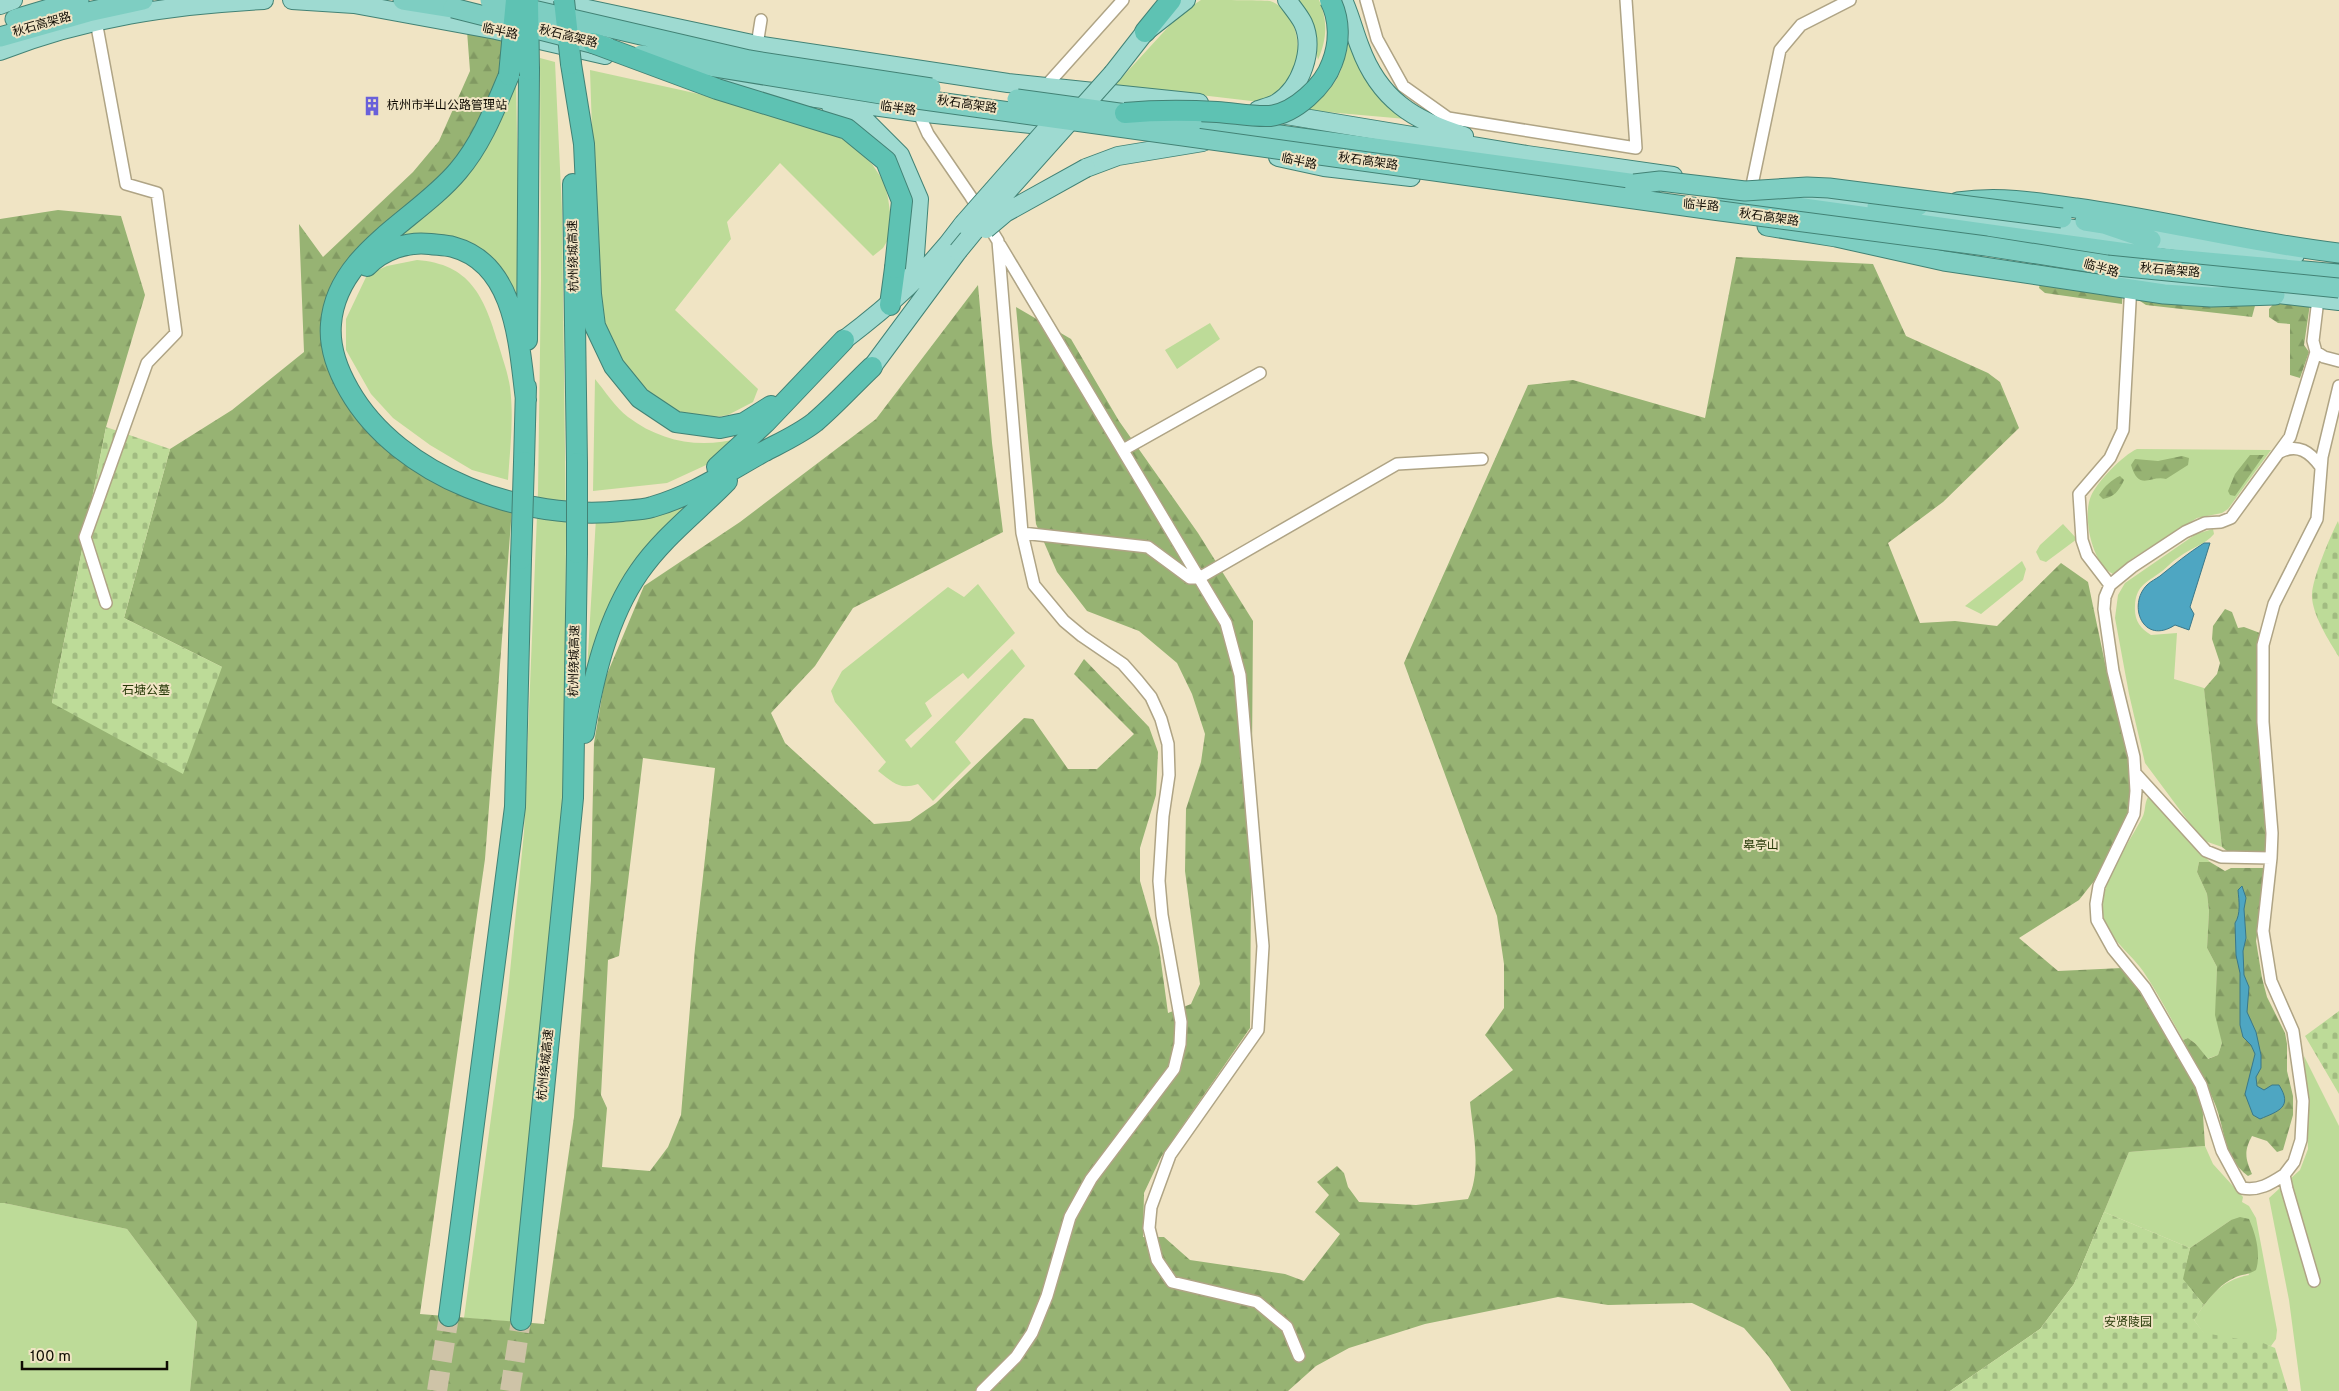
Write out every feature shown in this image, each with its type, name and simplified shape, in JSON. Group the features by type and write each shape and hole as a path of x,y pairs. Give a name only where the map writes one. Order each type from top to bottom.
{"highway":[{"name":"秋石高架路","path":"0,24 79,0"},
{"name":"秋石高架路","path":"0,37 88,12 143,0"},
{"name":"秋石高架路","path":"403,0 453,8 643,56 881,94 2278,288 2339,288"},
{"name":"秋石高架路","path":"490,0 749,60 914,85 2153,257 2339,274"},
{"path":"516,0 509,74 486,128 473,152 457,172 372,248 341,285 334,304 330,326 333,352 342,377 369,420 388,440 432,470 460,485 481,493 548,510 597,513 650,508 701,487 813,424 872,366"},
{"path":"449,1316 515,807 526,400 528,0"},
{"name":"杭州绕城高速","path":"521,1320 573,798 577,462 571,64 564,0"},
{"path":"1145,32 1171,0"},
{"path":"1124,113 1166,110 1272,116 1304,101 1330,68 1336,54 1338,38 1337,21 1330,0"},
{"path":"593,43 717,89 848,129 886,161 902,201 890,305"},
{"path":"571,64 584,144 591,294 596,326 614,366 640,398 658,411 676,422 699,426 720,428 744,423 800,384"},
{"path":"1634,184 1660,181 1745,191 1798,187 1829,188 2104,224 2151,240"},
{"path":"1877,206 1933,206 1996,198 2103,212 2282,246 2339,253"},
{"path":"1713,210 1757,224 1836,237 1944,261 2164,294 2211,297 2278,288"},
{"path":"1922,233 1945,244 1974,252 2019,259 2188,282 2278,288"},
{"path":"526,400 518,334 512,308 501,286 482,262 454,247 426,243 400,246 375,258 350,289 341,315 340,336 348,366 361,393 385,422 449,468 485,482 550,499 597,501 628,499 669,491 690,482 725,462 766,423 800,384 844,340"},
{"path":"573,798 589,701 601,657 618,609 639,572 665,541 746,462"}],"main road":[{"path":"0,5 13,0"},
{"path":"0,51 63,28 130,13 197,3 264,0"},
{"name":"临半路","path":"292,0 354,4 456,23 787,94 916,112 1204,142 1324,167 1516,189 1739,210 1922,233 2026,248 2131,277 2278,288 2318,299 2339,301"},
{"path":"545,0 757,45 914,69 1045,87 1258,110 1527,155 1752,185 1877,206 2151,240 2339,260"},
{"path":"872,366 958,251 1109,68 1159,0"},
{"path":"844,340 890,305 942,254 963,224 1109,68 1145,32 1186,0"},
{"path":"1258,110 1276,103 1291,91 1299,78 1304,62 1308,43 1303,23 1287,0"},
{"path":"1343,0 1368,67 1382,87 1401,107 1417,118 1456,134 1527,155"},
{"path":"787,94 834,107 867,122 900,155 919,199 917,231 915,255 910,272 890,305"},
{"path":"958,251 1005,213 1086,168 1118,156 1204,142"}],"street":[{"path":"1045,87 1123,0"},
{"path":"1366,0 1377,39 1403,86 1448,118 1636,148 1626,0"},
{"path":"1752,185 1780,50 1800,24 1850,0"},
{"path":"757,45 761,20"},
{"path":"96,21 126,184 157,192 176,333 147,363 85,537 106,603"},
{"path":"914,69 916,112 928,134 972,197 1226,623 1240,675 1263,946 1258,1030 1170,1155 1151,1207 1149,1228 1157,1260 1172,1282 1257,1302 1287,1327 1299,1356"},
{"path":"982,1391 1016,1357 1032,1333 1048,1296 1070,1218 1090,1179 1174,1069 1180,1044 1181,1022 1162,915 1159,881 1162,816 1169,775 1168,744 1161,719 1151,698 1122,664 1064,621 1034,586 1022,533 998,241"},
{"path":"2110,585 2087,555 2082,540 2079,494 2110,458 2123,430 2131,277"},
{"path":"2318,299 2313,341 2316,352 2290,437 2280,452 2231,518 2221,522 2205,523 2185,532 2132,567 2110,585 2105,597 2104,609 2113,671 2136,774 2134,814 2098,886 2097,920 2112,948 2145,988 2201,1086 2222,1151 2242,1188 2253,1190 2268,1185 2284,1175 2294,1162 2301,1140 2303,1101 2293,1031 2271,981 2263,931 2272,858 2272,833 2263,722 2263,645 2274,604 2317,519 2322,467 2339,386"},
{"path":"2316,352 2339,362"},
{"path":"1123,450 1260,373"},
{"path":"2280,452 2289,448 2302,450 2314,456 2322,467"},
{"path":"1022,533 1148,547 1190,578 1199,578 1396,464 1482,459"},
{"path":"2136,774 2206,851 2220,857 2272,858"},
{"path":"2284,1175 2314,1281"}],"green space":[{"path":"1201,0 1270,1 1280,6 1288,15 1297,37 1297,61 1294,73 1288,83 1275,94 1260,102 1115,85 1181,13"},
{"path":"1296,0 1319,0 1324,16 1325,37 1318,60 1314,43"},
{"path":"1347,29 1406,119 1304,110 1325,94 1338,76 1345,55"},
{"name":"皋亭山","path":"467,31 506,42 501,73 492,101 463,150 325,310 358,419 512,509 485,859 420,1314 544,1324 574,1117 591,880 594,743 605,679 644,586 740,522 876,419 978,285 992,443 1003,532 853,608 815,666 771,713 785,743 874,824 910,821 936,803 1024,718 1033,719 1068,769 1097,769 1134,734 1074,674 1084,659 1149,727 1158,752 1156,795 1140,848 1140,881 1159,947 1168,1013 1191,1004 1200,984 1185,871 1186,809 1201,762 1205,734 1192,694 1177,663 1139,631 1087,611 1057,572 1036,524 1016,307 1071,339 1119,421 1198,533 1253,621 1250,1028 1161,1157 1144,1193 1143,1237 1164,1237 1190,1260 1285,1274 1304,1281 1340,1234 1315,1212 1329,1195 1317,1182 1337,1166 1344,1173 1348,1187 1359,1202 1416,1205 1468,1199 1475,1176 1476,1164 1470,1102 1513,1070 1485,1035 1504,1008 1504,964 1497,916 1404,663 1528,385 1573,380 1705,418 1736,257 1873,264 1906,336 1988,373 2000,382 2019,428 1943,502 1888,543 1920,623 1955,621 1997,626 2061,563 2088,582 2105,663 2132,766 2130,815 2117,852 2079,900 2019,938 2058,971 2122,968 2161,1014 2202,1100 2205,1146 2129,1152 2074,1284 2040,1329 1950,1391 1791,1391 1769,1357 1744,1328 1692,1303 1608,1305 1558,1297 1425,1324 1349,1348 1316,1366 1288,1391 190,1391 197,1322 127,1229 0,1203 0,219 58,210 121,216 145,295 106,427 52,703 222,667 124,618 170,449 232,410 304,352 299,224 323,257 413,172 439,141 470,71","holes":["643,758 715,768 695,948 681,1115 668,1147 650,1171 602,1167 607,1108 601,1095 608,960 619,956"]},
{"path":"540,58 555,62 562,211 566,530 564,797 515,1322 464,1318 508,992 524,832 538,491 541,280"},
{"path":"590,70 699,94 797,123 846,140 872,164 884,182 890,212 889,238 883,248 873,256 780,163 727,222 731,239 675,310 758,389 753,402 728,415 697,420 672,414 621,367 598,309"},
{"path":"516,78 520,311 481,253 381,245 420,216"},
{"path":"417,260 450,268 462,276 472,285 487,311 505,365 510,387 512,422 508,480 472,470 430,445 393,418 371,394 346,350 346,319 367,275 387,266"},
{"path":"2041,279 2123,284 2122,304 2045,293 2039,288"},
{"path":"2139,293 2256,302 2252,317 2146,305 2140,301"},
{"path":"2277,300 2310,304 2304,345 2309,352 2300,378 2290,375 2290,324 2278,323 2269,317 2269,309"},
{"path":"1210,323 1220,339 1177,369 1165,350"},
{"path":"595,379 623,413 641,426 668,438 696,443 711,443 740,438 717,460 667,483 593,491"},
{"name":"石塘公墓","path":"106,427 170,449 124,618 222,667 183,774 52,703"},
{"path":"2137,449 2271,450 2228,509 2222,513 2197,518 2133,558 2113,574 2099,561 2094,551 2088,527 2088,505 2094,490 2104,477 2125,457"},
{"path":"2250,455 2264,455 2235,496 2230,495 2228,491 2235,474"},
{"path":"2182,456 2189,458 2188,465 2166,479 2141,480 2134,473 2131,465 2135,459 2158,461"},
{"path":"2120,476 2124,480 2118,490 2110,497 2103,499 2099,495 2101,492 2111,481"},
{"path":"696,498 611,606 587,670 596,518"},
{"path":"2338,521 2339,657 2317,618 2312,602 2313,587 2319,568"},
{"path":"2063,524 2077,539 2046,562 2040,560 2036,552 2040,545"},
{"path":"2213,529 2214,534 2210,538 2176,559 2139,590 2135,611 2138,623 2151,635 2177,633 2174,679 2204,688 2222,847 2205,841 2197,833 2145,763 2129,694 2115,618 2118,595 2125,583 2196,534"},
{"path":"2022,561 2026,569 2023,580 1981,614 1965,606"},
{"path":"978,584 1015,633 968,679 963,673 925,703 932,716 905,740 911,748 1012,649 1025,666 955,742 971,763 933,801 918,784 901,786 878,771 886,762 835,702 831,691 842,671 948,587 964,597"},
{"path":"2225,609 2232,612 2238,628 2244,627 2260,633 2259,709 2271,839 2266,851 2227,851 2222,847 2204,689 2217,674 2220,663 2212,639 2213,626"},
{"path":"2148,797 2210,862 2199,862 2197,872 2207,894 2209,911 2207,948 2217,967 2216,999 2222,1043 2218,1055 2207,1059 2196,1044 2188,1038 2183,1040 2143,971 2112,935 2103,918 2102,908 2106,887 2117,862 2143,815"},
{"path":"2199,862 2210,862 2225,871 2231,868 2265,868 2268,872 2256,941 2267,997 2285,1033 2287,1071 2293,1096 2293,1115 2283,1150 2277,1152 2267,1141 2252,1136 2247,1150 2247,1159 2252,1174 2248,1176 2233,1160 2229,1152 2215,1104 2183,1040 2188,1038 2196,1044 2208,1059 2218,1055 2222,1043 2215,1015 2217,967 2207,948 2209,911 2207,894 2197,872"},
{"path":"2339,1011 2339,1094 2305,1036"},
{"path":"2304,1056 2339,1126 2339,1391 2301,1391 2289,1300 2269,1198 2300,1170 2308,1149"},
{"path":"2205,1146 2213,1164 2243,1197 2242,1202 2249,1206 2256,1218 2277,1330 2276,1339 2271,1346 2204,1334 2194,1320 2205,1304 2223,1285 2239,1277 2249,1275 2231,1220 2190,1248 2104,1212 2129,1152"},
{"path":"0,1203 127,1229 197,1322 190,1391 0,1391"},
{"name":"安贤陵园","path":"2104,1212 2190,1248 2183,1279 2204,1305 2194,1320 2204,1333 2263,1343 2275,1348 2288,1391 1950,1391 2040,1329 2074,1284"},
{"path":"2240,1217 2249,1219 2254,1231 2258,1251 2256,1270 2225,1283 2204,1305 2182,1279 2190,1248 2231,1220"}],"water":[{"path":"2204,543 2210,543 2190,607 2194,614 2189,630 2175,625 2164,630 2154,630 2147,627 2139,612 2138,603 2141,593 2149,584"},
{"path":"2242,886 2246,898 2244,909 2246,938 2243,951 2244,975 2249,987 2247,1012 2256,1032 2261,1055 2261,1068 2256,1077 2257,1086 2264,1090 2272,1085 2279,1085 2285,1098 2282,1107 2278,1111 2260,1119 2253,1115 2245,1094 2255,1054 2251,1045 2243,1037 2240,1025 2240,973 2236,955 2235,923 2239,912 2238,890"}],"tunnel":[{"path":"437,1391 449,1316"},
{"path":"510,1391 521,1320"}],"place":[{"name":"杭州市半山公路管理站","path":"372,106"}]}
